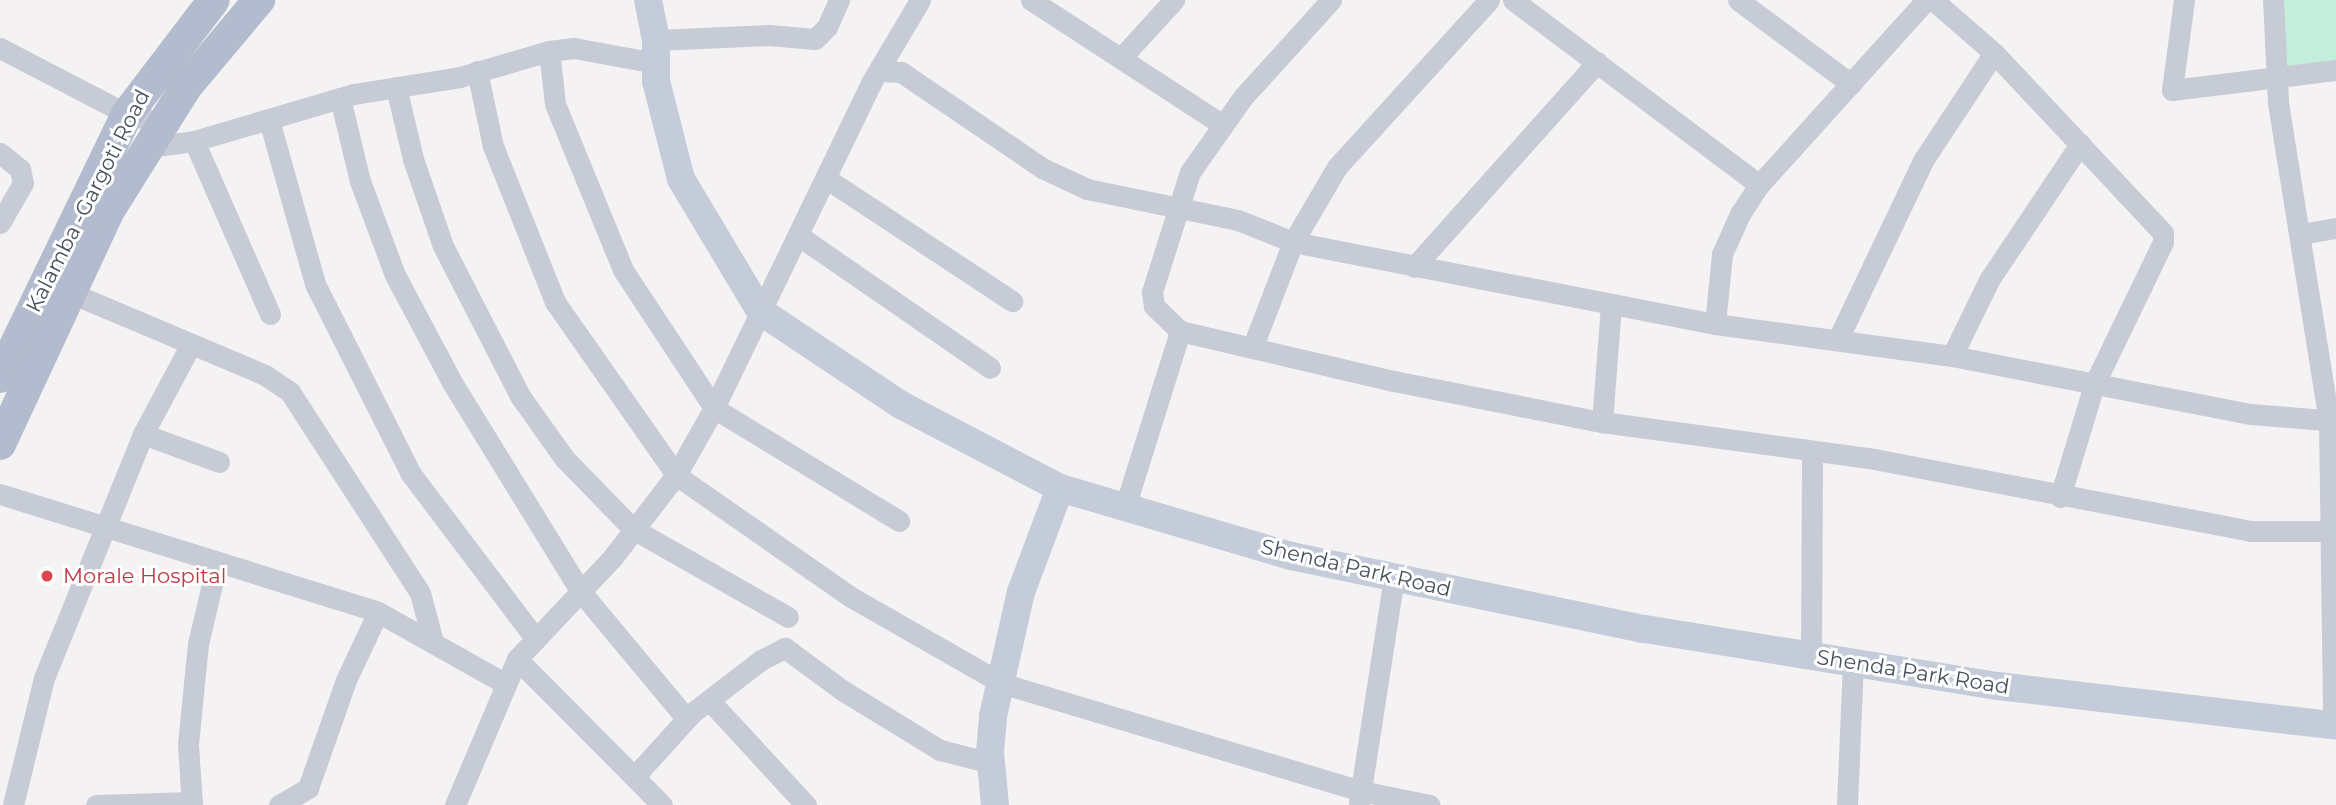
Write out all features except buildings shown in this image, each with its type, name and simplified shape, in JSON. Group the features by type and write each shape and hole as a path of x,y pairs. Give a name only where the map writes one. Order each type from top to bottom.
{"main road":[{"name":"Kalamba -Gargoti Road","path":"0,377 127,114 214,0"},
{"path":"0,444 108,212 186,87 259,0"},
{"name":"Shenda Park Road","path":"648,0 656,52 656,81 681,179 760,311 901,405 1060,488 1291,556 1646,629 1998,686 2334,726"},
{"path":"995,805 991,763 993,716 1021,592 1060,488"}],"street":[{"path":"2,54 127,114 156,135 194,141 340,99 477,71 549,51 574,48 656,52 769,35 815,39 827,27 839,0"},
{"path":"455,805 504,683 517,659 581,592 676,475 714,408 827,179 872,81 882,71 920,0"},
{"path":"1031,0 1223,125"},
{"path":"1121,58 1174,0"},
{"path":"1331,0 1223,125 1190,172 1152,292 1154,306 1180,331 1394,381 1602,422 1874,459 2060,497 2251,531 2332,531"},
{"path":"1253,346 1293,242 1337,167 1489,0"},
{"path":"1513,0 1759,185"},
{"path":"1738,0 1851,84"},
{"path":"1715,324 1722,254 1740,214 1759,185 1926,0"},
{"path":"1933,0 1994,53 2163,233 2163,242 2094,385 2060,497"},
{"path":"2184,0 2172,90 2336,70"},
{"path":"2273,0 2277,79 2332,421 2334,726"},
{"path":"549,51 555,104 623,270 714,408 899,521"},
{"path":"1838,339 1924,159 1994,53"},
{"path":"1414,267 1597,62"},
{"path":"477,71 493,146 555,302 676,475 851,597 1001,683 1360,798 1430,805"},
{"path":"882,71 901,72 1042,167 1087,189 1113,197 1178,205 1238,220 1293,242 1715,324 1952,356 2252,414 2332,421"},
{"path":"396,87 413,159 443,246 484,331 520,396 564,458 633,529 788,617"},
{"path":"340,99 360,181 395,275 453,384 581,592 687,719"},
{"path":"269,120 315,285 411,474 536,639"},
{"path":"194,141 271,314"},
{"path":"1952,356 1989,280 2080,144"},
{"path":"0,153 20,169 23,183 0,223"},
{"path":"827,179 1012,301"},
{"path":"2301,233 2336,228"},
{"path":"799,236 990,368"},
{"path":"71,293 280,382 290,392 420,593 433,642"},
{"path":"1602,422 1611,304"},
{"path":"1125,507 1180,331"},
{"path":"13,805 44,678 103,527 143,434 191,344"},
{"path":"143,434 219,462"},
{"path":"1811,656 1812,452"},
{"path":"0,494 378,612 504,683"},
{"path":"96,805 192,803 188,744 198,644 217,563"},
{"path":"1360,798 1394,578"},
{"path":"279,805 308,788 346,680 378,612"},
{"path":"634,778 687,719 709,700 761,660 785,648 842,690 940,750 991,763"},
{"path":"517,659 662,805"},
{"path":"1847,805 1853,663"},
{"path":"709,700 806,805"}],"green space":[{"path":"2276,0 2336,0 2336,68 2286,78"}],"place":[{"name":"Morale Hospital","path":"47,576"}]}
